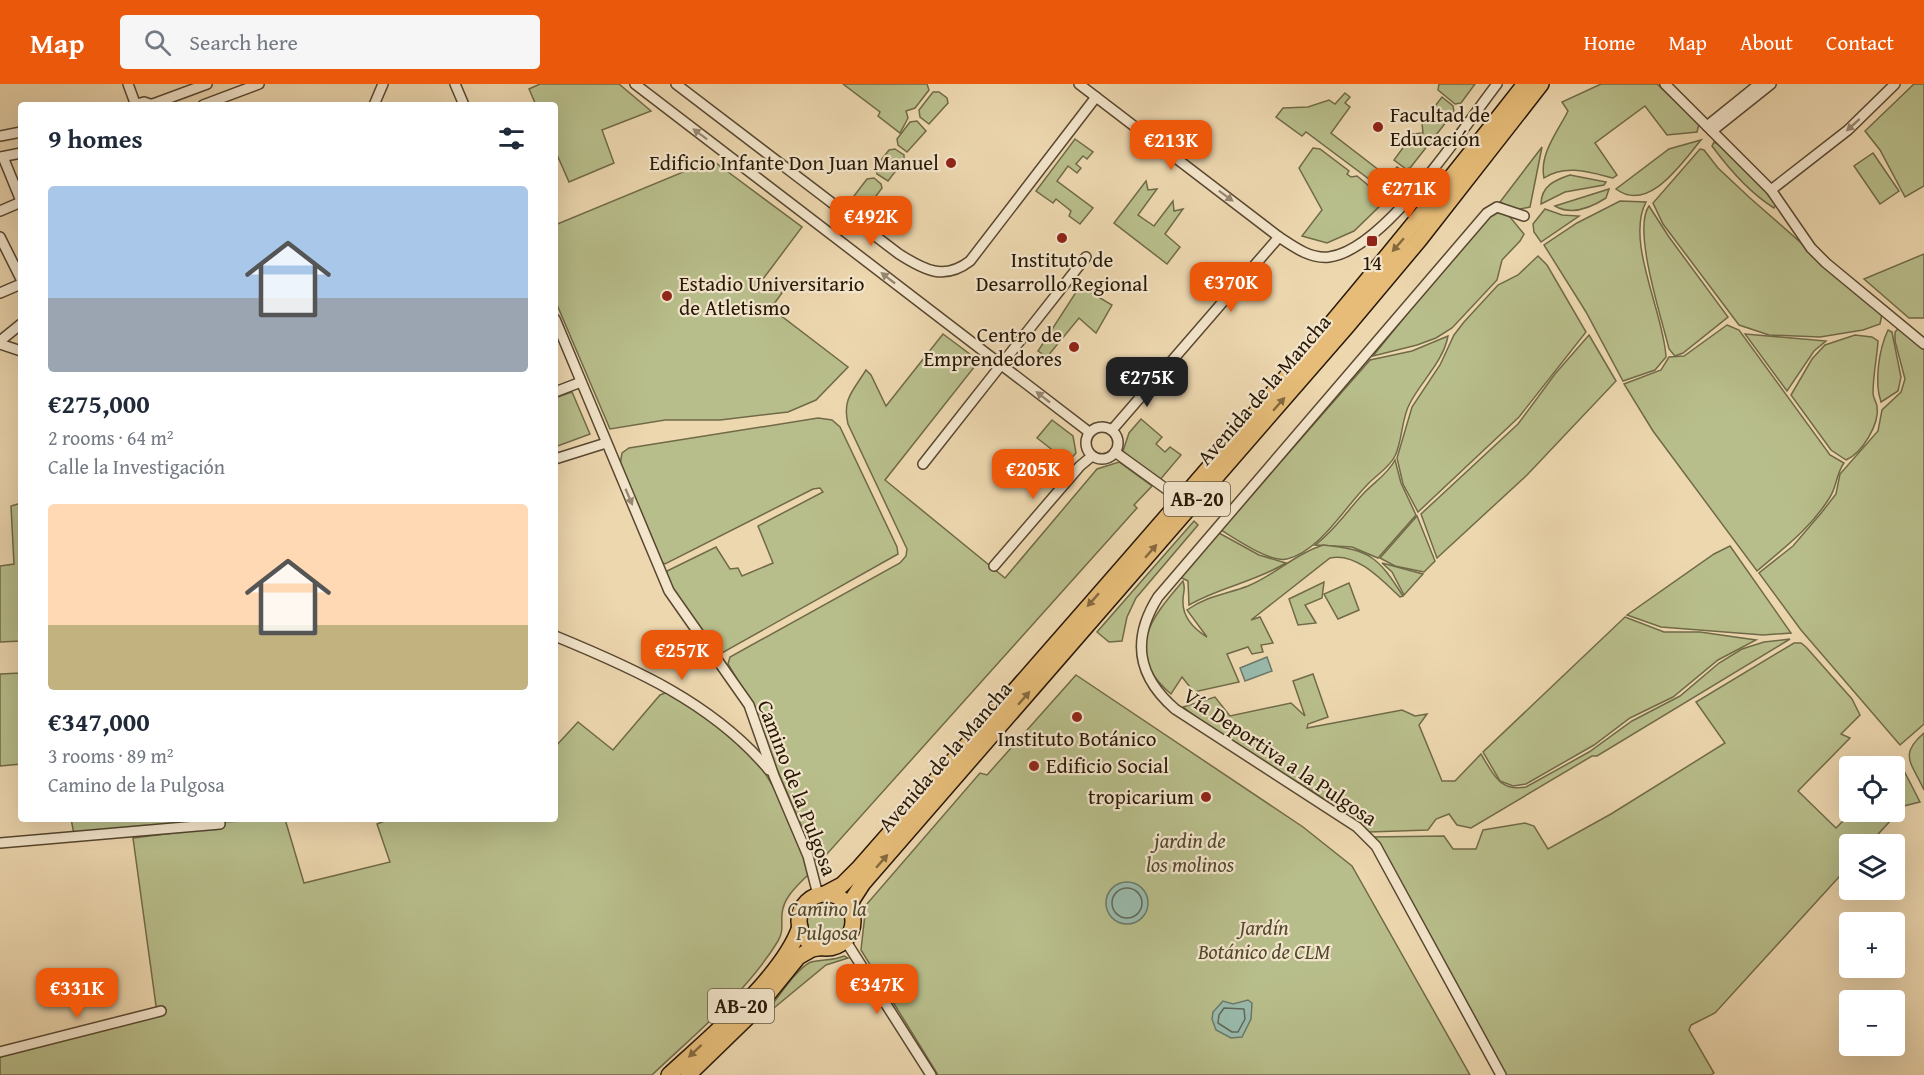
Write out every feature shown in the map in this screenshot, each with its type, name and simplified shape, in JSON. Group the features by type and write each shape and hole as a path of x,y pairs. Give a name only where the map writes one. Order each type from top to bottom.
{"main road":[{"name":"Avenida de la Mancha","path":"822,894 842,885 860,867 1414,226 1525,84"},
{"name":"Avenida de la Mancha","path":"851,910 852,900 863,883 1376,291 1541,84"},
{"path":"822,894 841,898 851,910"},
{"name":"AB-20","path":"669,1075 760,986 788,951 800,927 805,904 822,894"},
{"name":"AB-20","path":"845,940 853,925 851,910"},
{"path":"800,927 807,940 823,947 836,945 845,940"},
{"name":"AB-20","path":"688,1075 755,1010 794,962 807,951 823,947"}],"street":[{"path":"128,84 133,102"},
{"path":"158,102 207,84"},
{"path":"211,102 259,84"},
{"path":"375,102 383,84"},
{"path":"455,84 463,102"},
{"path":"635,84 1089,432"},
{"path":"676,84 899,254 923,269 942,273 960,268 970,261 1096,97"},
{"path":"1079,84 1279,237 1302,252 1318,256 1340,254 1357,247 1381,228 1407,201 1497,84"},
{"path":"1665,84 1771,190 1818,256 1924,344"},
{"path":"1710,128 1759,84"},
{"path":"1710,128 1771,84"},
{"path":"1771,190 1848,129 1895,84"},
{"path":"0,136 18,133"},
{"path":"18,154 1,157 18,195"},
{"path":"0,211 18,203"},
{"name":"Vía Deportiva a la Pulgosa","path":"1501,1075 1376,846 1357,826 1168,703 1150,680 1142,655 1141,638 1144,622 1158,597 1487,213 1497,207 1524,216"},
{"path":"0,237 18,273"},
{"path":"1112,430 1279,237"},
{"path":"923,464 1086,257"},
{"path":"0,293 18,285"},
{"path":"18,327 0,342 18,350"},
{"name":"Camino de la Pulgosa","path":"558,328 669,591 749,705 774,776 822,894"},
{"path":"558,391 581,382"},
{"path":"1098,427 1112,430 1118,443 1115,452 1102,459 1092,456 1086,445 1089,432 1098,427"},
{"path":"558,458 606,443"},
{"path":"1115,452 1180,498"},
{"path":"994,566 1080,466 1092,456"},
{"path":"558,637 629,667 711,716 753,752 774,776"},
{"path":"0,843 220,824"},
{"path":"845,940 931,1075"},
{"path":"0,1052 161,1011"}],"green space":[{"path":"540,84 619,84 651,111 602,130 614,163 569,182 558,157 558,102 535,102 529,89"},
{"path":"843,84 927,84 929,90 915,108 906,111 908,118 900,133 878,116 880,112"},
{"path":"1439,84 1475,84 1461,103 1455,104 1438,90"},
{"path":"1601,84 1657,84 1699,124 1697,132 1667,135 1645,106 1595,143 1617,175 1613,178 1569,170 1544,178 1544,160 1568,111 1562,102"},
{"path":"1914,84 1924,84 1924,186 1905,197 1880,150 1865,131"},
{"path":"933,92 939,92 947,98 948,103 929,124 920,117 919,110"},
{"path":"1345,93 1350,97 1345,103 1350,107 1331,133 1388,177 1397,167 1404,172 1404,176 1393,191 1385,191 1306,132 1302,136 1276,117 1283,108 1308,107 1329,100 1335,104"},
{"path":"1442,97 1453,106 1454,112 1410,168 1406,169 1394,160 1413,134 1423,133 1422,123"},
{"path":"917,121 926,131 907,152 898,145 897,139 910,122"},
{"path":"1075,139 1093,152 1087,159 1083,156 1076,164 1081,168 1077,173 1068,166 1057,181 1093,208 1080,224 1069,216 1071,211 1056,199 1053,203 1036,191"},
{"path":"1701,140 1675,171 1653,190 1641,195 1628,195 1616,189 1669,149"},
{"path":"1714,142 1769,192 1776,204 1774,208 1748,188 1733,172 1712,146"},
{"path":"1542,147 1530,207 1516,210 1500,202"},
{"path":"1313,148 1320,149 1349,171 1347,174 1351,177 1357,176 1381,196 1384,202 1354,231 1327,243 1302,236 1322,210 1299,168"},
{"path":"895,149 904,155 904,160 888,181 877,174 875,168 889,150"},
{"path":"1700,149 1704,150 1718,168 1750,198 1882,314 1880,324 1863,330 1820,337 1769,335 1739,325 1663,224 1653,203"},
{"path":"1873,153 1899,191 1880,204 1854,166"},
{"name":"Estadio Universitario de Atletismo","path":"712,160 802,227 763,279 782,293 771,308 848,367 816,400 788,412 720,420 665,420 610,429 558,307 558,224"},
{"path":"1570,175 1606,182 1604,185 1565,192 1541,204 1546,188"},
{"path":"874,178 882,188 870,204 869,221 847,205 867,179"},
{"path":"1146,181 1148,190 1157,189 1138,215 1154,226 1173,201 1174,211 1183,209 1165,234 1180,247 1167,264 1114,223"},
{"path":"1609,189 1606,198 1588,207 1568,210 1555,206"},
{"path":"1620,201 1646,202 1641,218 1640,236 1647,278 1664,339 1666,357 1655,370 1623,381 1586,312 1544,245 1577,223"},
{"path":"1649,206 1728,317 1683,353 1675,356 1669,349 1646,253 1645,218"},
{"path":"1545,209 1562,215 1579,216 1541,242 1534,232 1533,224"},
{"path":"1498,211 1510,217 1524,234 1502,260 1497,280 1452,328 1436,338 1373,356 1488,214"},
{"path":"1924,254 1924,318 1909,318 1864,279"},
{"path":"1538,256 1547,265 1586,332 1519,417 1418,512 1403,484 1397,458 1412,407 1440,365 1454,335 1464,322 1498,285 1518,275"},
{"path":"1080,286 1112,305 1096,333 1079,318 1047,357 1038,351"},
{"path":"1727,325 1739,330 1830,455 1844,463 1832,493 1823,508 1796,537 1757,571 1653,431 1624,384 1661,370 1669,357 1684,356"},
{"path":"1899,328 1924,350 1924,724 1900,745 1801,630 1759,573 1793,546 1822,512 1836,494 1840,474 1878,431 1882,410 1901,392 1905,379 1895,341 1895,332"},
{"path":"1888,330 1892,332 1901,377 1898,391 1881,402 1878,366"},
{"path":"943,334 979,361 885,480 1005,578 1097,469 1119,462 1152,486 1134,505 1137,508 818,864 776,767 752,704 728,664 730,657 900,563 906,556 907,549 848,424 846,408 850,396 866,370 871,375 886,406"},
{"path":"1745,334 1826,341 1814,351 1787,391"},
{"path":"1589,335 1616,381 1527,475 1437,558 1421,514 1518,424 1555,374"},
{"path":"1855,335 1872,337 1878,341 1873,393 1877,413 1873,429 1864,445 1846,460 1831,450 1791,395 1812,359 1825,345"},
{"path":"1448,336 1442,354 1407,409 1395,456 1321,538 1299,554 1280,559 1253,549 1221,530 1370,360 1412,351"},
{"path":"572,392 590,434 558,446 558,397"},
{"path":"818,418 832,420 840,427 897,547 898,554 722,653 707,639 680,603 667,571 716,547 730,569 738,568 742,576 773,563 758,526 823,492 820,488 813,489 665,564 660,561 620,465 622,453 629,448"},
{"path":"1141,419 1162,437 1156,444 1165,452 1170,447 1181,455 1159,481 1123,451 1129,433"},
{"path":"1052,420 1073,436 1076,453 1068,462 1037,438"},
{"path":"1395,460 1401,483 1416,515 1378,558 1352,547 1315,545 1385,474"},
{"path":"18,504 18,641 0,642 0,566 14,564 11,506"},
{"path":"1417,516 1435,561 1424,572 1395,566 1380,558"},
{"path":"1194,521 1198,525 1136,598 1127,617 1122,641 1109,642 1097,632"},
{"path":"1219,533 1259,555 1286,563 1189,605 1188,581 1180,577"},
{"path":"1323,545 1352,550 1372,558 1387,572 1403,596 1400,597 1359,563 1340,557 1330,558 1251,620 1260,617 1273,643 1261,645 1263,652 1252,654 1248,647 1227,654 1239,682 1194,692 1182,677 1171,694 1156,679 1148,664 1145,650 1147,636 1161,608 1183,581 1184,612 1193,626 1207,637 1187,610 1209,598 1248,586"},
{"path":"1730,546 1791,633 1763,635 1661,627 1627,615 1714,554"},
{"path":"1382,563 1423,574 1404,595 1392,572"},
{"path":"1324,582 1322,598 1305,605 1316,623 1298,625 1289,599"},
{"path":"1349,583 1359,610 1338,619 1324,594"},
{"path":"1625,617 1664,632 1700,632 1756,640 1718,660 1673,697 1630,718 1594,745 1526,784 1513,786 1500,781 1483,752"},
{"path":"1790,639 1597,756 1592,756 1471,828 1457,825 1449,814 1436,819 1428,830 1369,832 1314,792 1224,738 1183,707 1215,697 1230,716 1291,703 1305,716 1293,681 1313,674 1328,717 1308,724 1307,728 1402,710 1415,716 1427,714 1419,725 1442,781 1455,781 1481,754 1498,780 1510,787 1526,787 1589,752 1632,721 1680,696 1719,663 1742,649 1764,642"},
{"path":"1794,643 1801,643 1852,699 1860,715 1841,734 1850,738 1798,791 1836,828 1842,822 1889,822 1878,834 1839,834 1839,877 1715,1013 1691,1025 1689,1030 1714,1073 1711,1075 1503,1075 1372,837 1444,836 1453,849 1476,849 1483,830 1525,823 1534,826 1548,849 1611,814 1725,743 1696,702"},
{"path":"18,673 18,764 0,766 0,674"},
{"name":"Jardín Botánico de CLM","path":"1076,675 1303,827 1352,866 1470,1075 938,1075 861,950 866,905 980,773 987,775"},
{"path":"670,691 704,713 724,727 754,758 777,794 810,873 792,891 785,902 780,937 751,978 720,1012 652,1075 0,1075 0,1055 157,1013 133,838 222,827 74,834 72,822 286,822 304,883 390,862 377,824 382,822 558,822 558,744 578,722 613,750 660,695"},
{"path":"1924,733 1924,790 1912,766 1909,754 1911,747"},
{"path":"1905,773 1920,802 1905,806"},
{"name":"Camino la Pulgosa","path":"827,900 835,901 842,906 847,913 847,929 842,936 835,941 827,942 819,941 812,936 807,929 806,921 807,913 812,906 819,901"},
{"path":"844,956 848,958 826,965 763,1017 792,978 805,965"}],"water":[{"path":"1267,657 1272,671 1245,681 1240,668"},
{"path":"1127,882 1135,883 1142,888 1147,895 1147,911 1142,918 1135,923 1127,924 1119,923 1112,918 1107,911 1106,903 1107,895 1112,888 1119,883"},
{"path":"1248,1000 1252,1003 1251,1019 1242,1037 1231,1038 1216,1030 1212,1019 1213,1012 1223,1001 1233,1004"}],"place":[{"name":"Facultad de Educación","path":"1378,127"},
{"name":"Edificio Infante Don Juan Manuel","path":"951,163"},
{"name":"Instituto de Desarrollo Regional","path":"1062,238"},
{"name":"14","path":"1372,241"},
{"name":"Estadio Universitario de Atletismo","path":"667,296"},
{"name":"Centro de Emprendedores","path":"1074,347"},
{"name":"Instituto Botánico","path":"1077,717"},
{"name":"Edificio Social","path":"1034,766"},
{"name":"tropicarium","path":"1206,797"}],"park label":[{"name":"jardin de los molinos","path":"1190,853"}]}
